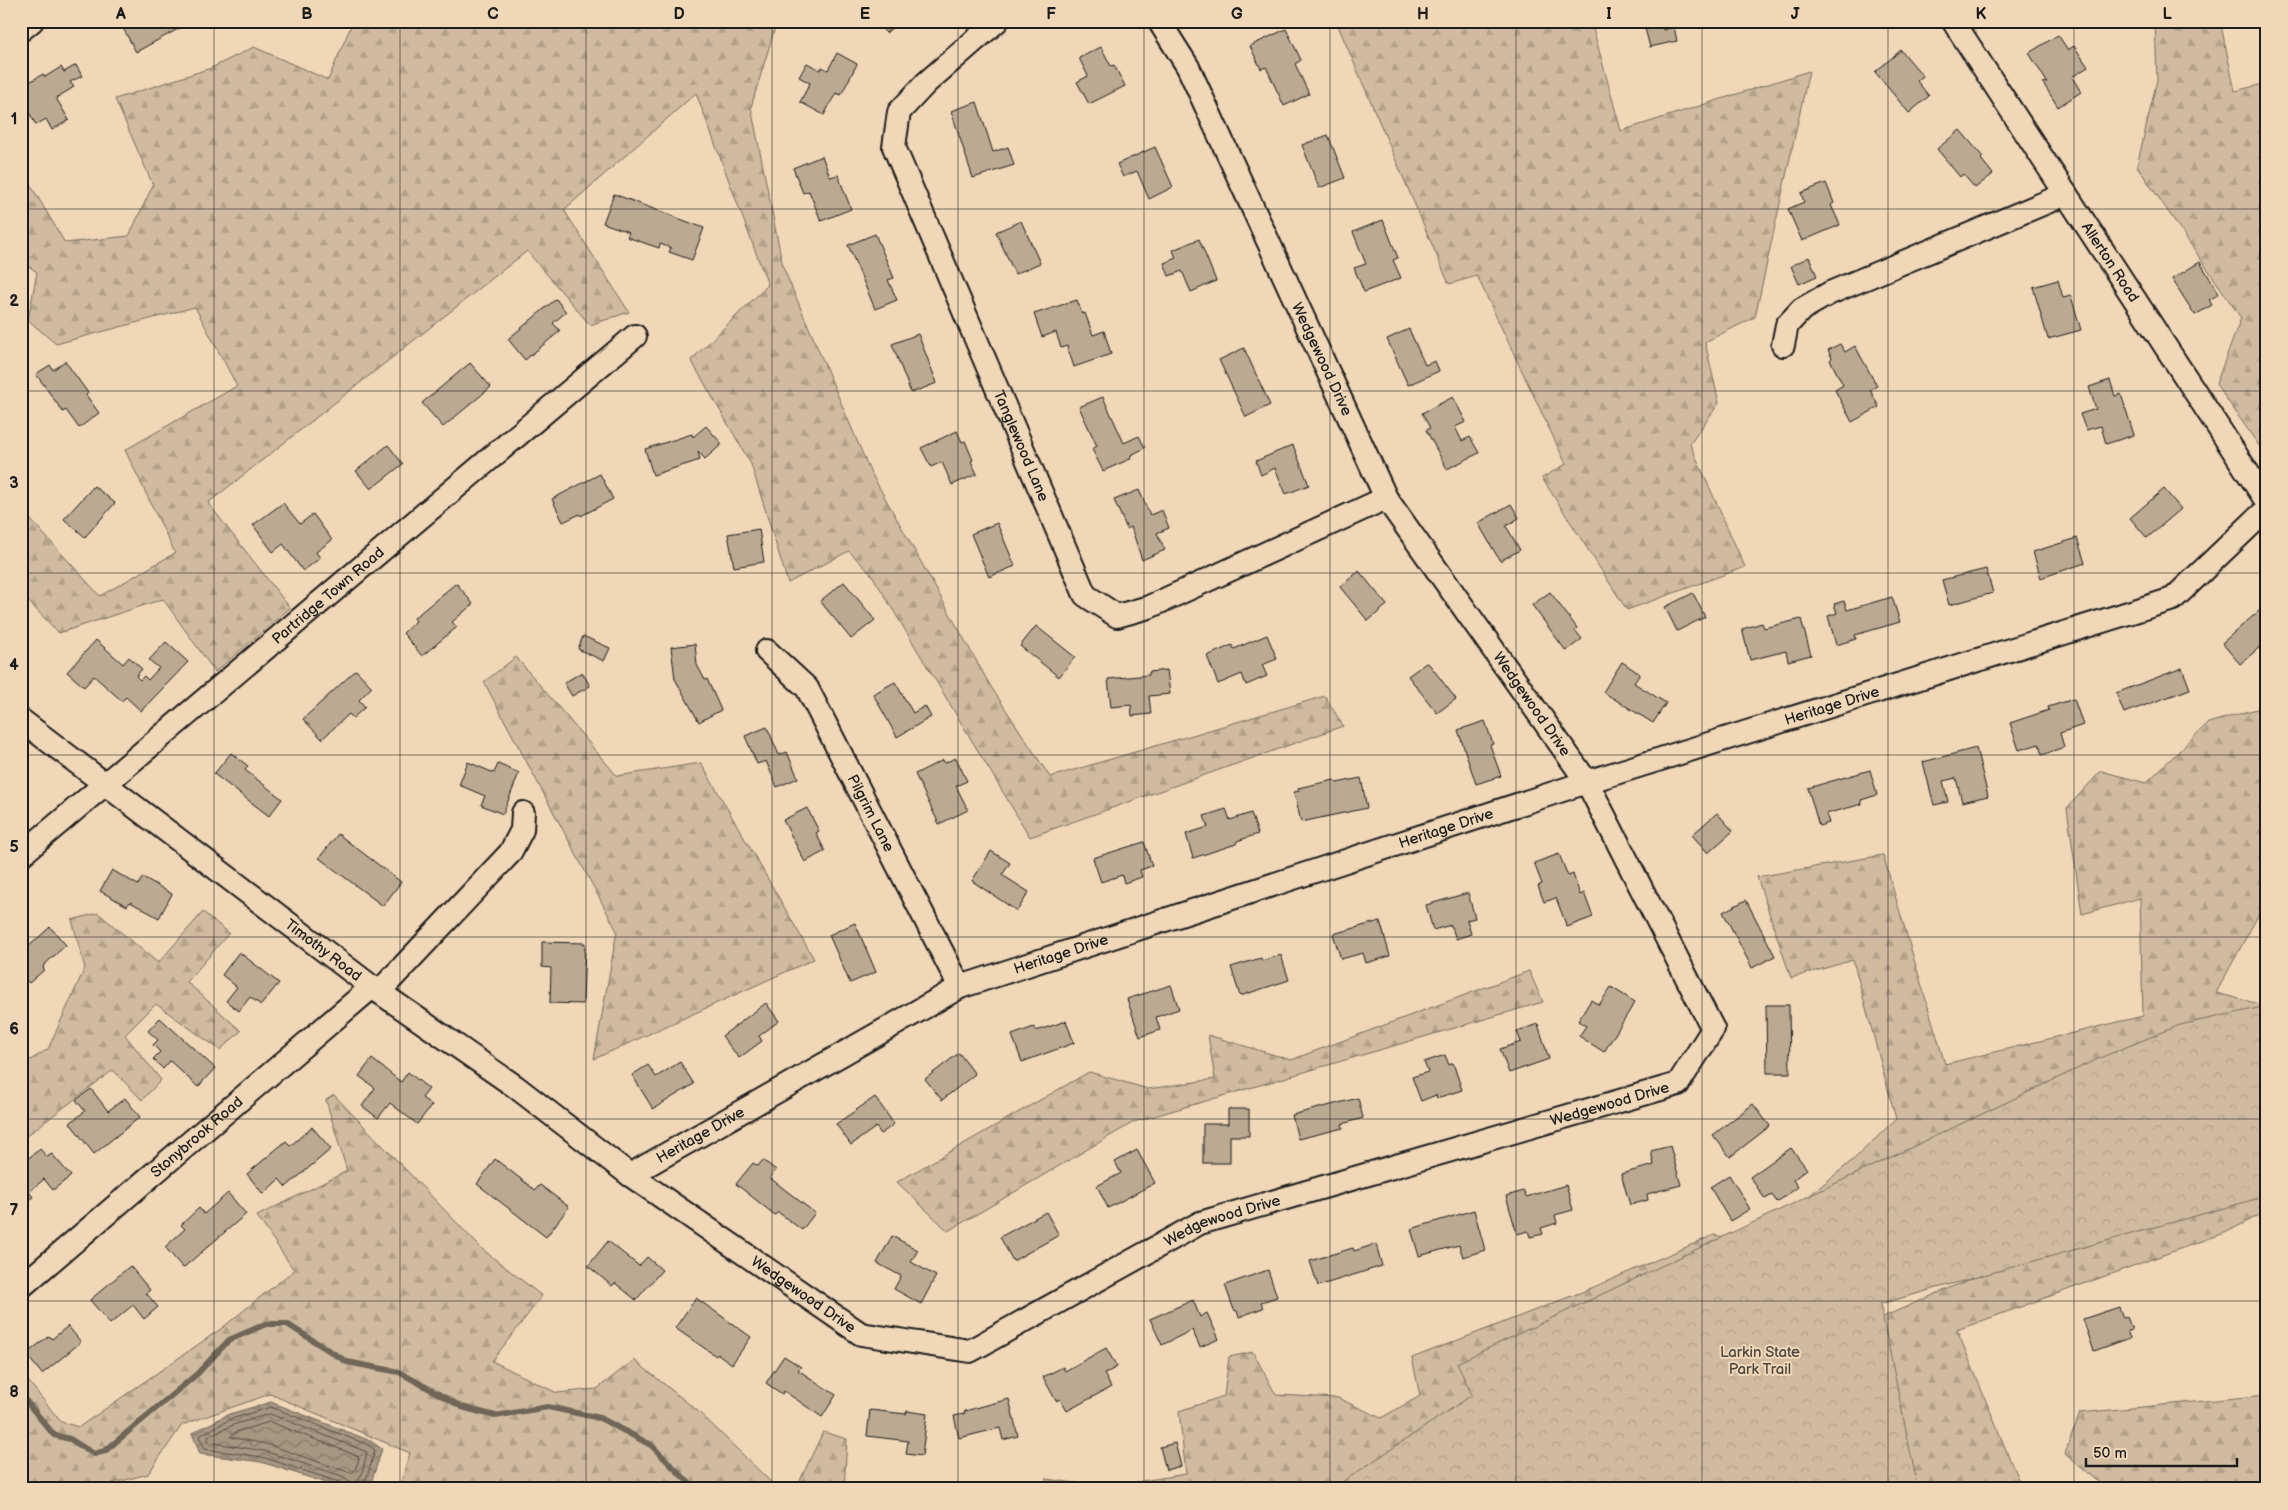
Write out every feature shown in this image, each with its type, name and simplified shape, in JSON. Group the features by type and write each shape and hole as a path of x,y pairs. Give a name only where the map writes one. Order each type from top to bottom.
{"street":[{"path":"21,30 32,21"},
{"name":"Tanglewood Lane","path":"997,21 926,82 898,112 894,147 1085,594 1117,616 1149,607 1386,498"},
{"name":"Wedgewood Drive","path":"630,1175 860,1334 970,1351 1200,1222 1678,1084 1713,1029 1587,782 1386,498 1188,67 1159,21"},
{"name":"Allerton Road","path":"1953,21 2267,502"},
{"path":"1784,345 1787,325 1802,309 1830,293 2066,194"},
{"name":"Partridge Town Road","path":"21,855 636,336"},
{"name":"Heritage Drive","path":"630,1175 960,987 1587,782 2173,599 2267,508"},
{"name":"Pilgrim Lane","path":"766,651 807,688 960,987"},
{"name":"Timothy Road","path":"21,720 375,989 516,1087 630,1175"},
{"name":"Stonybrook Road","path":"21,1287 375,989 510,853 522,830 523,813"}],"green space":[{"path":"353,21 777,21 751,107 783,267 870,471 991,687 1050,777 1325,696 1343,726 1030,837 872,575 849,551 788,583 751,464 691,360 768,285 696,93 564,210 629,312 590,325 527,251 208,503 290,608 215,672 163,599 59,633 21,594 21,509 100,596 175,553 125,450 237,386 195,307 56,344 28,320 37,272 21,261 21,169 65,243 129,236 153,185 115,99 211,68 254,47 328,80"},
{"path":"1336,21 1591,21 1621,131 1809,71 1755,317 1705,342 1719,403 1690,444 1745,567 1627,610 1542,478 1566,464 1477,276 1449,284"},
{"path":"2155,21 2220,21 2235,91 2267,83 2267,457 2216,384 2241,318 2137,166 2157,80"},
{"path":"516,657 617,776 701,763 814,959 594,1059 617,931 484,682"},
{"path":"2267,706 2267,738 2261,743 2267,751 2267,899 2216,993 2267,1006 1464,1489 1046,1489 1046,1479 1105,1487 1186,1474 1179,1411 1224,1396 1229,1357 1253,1352 1276,1395 1338,1398 1381,1418 1420,1396 1412,1358 1587,1290 1714,1235 1749,1245 1853,1160 1896,1119 1853,960 1791,978 1757,877 1883,855 1945,1064 2143,1016 2140,898 2082,914 2067,808 2101,771 2146,783 2208,723"},
{"path":"203,912 229,933 187,982 241,1031 220,1050 156,1004 125,1035 161,1080 142,1100 113,1070 21,1140 21,1066 48,1049 85,968 72,920 98,913 158,963"},
{"path":"1529,971 1543,1002 1134,1122 948,1231 897,1182 1089,1072 1148,1089 1215,1079 1208,1035 1291,1060"},
{"name":"Larkin State Park Trail","path":"2267,1006 2267,1196 1880,1304 1918,1489 1332,1489 1472,1395 1457,1363 2102,1057 2180,1025"},
{"path":"334,1095 482,1249 542,1296 492,1361 557,1393 597,1389 634,1360 699,1412 778,1489 399,1489 410,1453 270,1394 182,1425 148,1474 91,1489 21,1489 21,1372 61,1422 79,1427 222,1328 294,1270 257,1216 347,1171 326,1100"},
{"path":"2267,1159 2267,1211 2229,1231 1957,1330 2022,1489 1517,1489 1883,1317 2169,1192"},
{"path":"2267,1395 2267,1489 2107,1489 2065,1454 2080,1413"},
{"path":"823,1432 847,1439 844,1489 796,1489"}],"water":[{"path":"271,1402 371,1441 382,1449 372,1480 363,1489 345,1489 261,1462 200,1454 192,1433 229,1414"}],"building":[{"path":"131,21 191,22 136,52 122,26"},
{"path":"875,21 900,21 886,33"},
{"path":"1643,21 1661,21 1663,30 1674,27 1677,41 1650,47"},
{"path":"1286,29 1301,60 1295,64 1309,94 1284,106 1266,67 1261,69 1250,46"},
{"path":"2058,35 2068,50 2074,46 2088,67 2072,77 2081,92 2058,107 2043,83 2047,82 2029,53"},
{"path":"1101,47 1111,66 1114,65 1125,86 1089,104 1077,82 1088,76 1079,58"},
{"path":"1901,50 1923,76 1917,81 1929,96 1909,113 1875,72"},
{"path":"837,53 857,64 841,95 836,93 824,115 800,102 810,83 799,77 807,63 820,70 822,67 828,70"},
{"path":"76,65 82,76 70,82 74,87 56,98 69,120 52,130 46,119 36,125 30,114 21,119 21,87 43,74 45,77 61,67 64,72"},
{"path":"977,102 993,152 1008,147 1014,165 973,178 951,111"},
{"path":"1960,130 1983,157 1981,159 1993,174 1975,188 1963,174 1960,177 1937,149"},
{"path":"1328,135 1345,178 1319,188 1302,145"},
{"path":"1155,147 1173,187 1149,199 1137,171 1123,177 1117,164"},
{"path":"822,156 830,177 838,175 851,209 821,221 809,191 803,193 793,168"},
{"path":"1826,183 1834,203 1831,205 1840,225 1802,241 1788,209 1804,202 1801,193"},
{"path":"614,194 704,228 692,260 669,252 671,248 660,244 659,248 627,237 629,232 603,223"},
{"path":"1383,220 1398,258 1393,260 1401,278 1364,292 1354,268 1366,264 1353,232"},
{"path":"1021,221 1040,263 1015,274 996,232"},
{"path":"875,234 894,278 888,280 897,300 875,309 848,245"},
{"path":"1199,239 1216,281 1191,292 1182,271 1169,276 1164,263 1176,258 1173,250"},
{"path":"1809,257 1817,276 1799,284 1791,266"},
{"path":"2200,262 2219,294 2209,300 2212,305 2195,315 2172,279"},
{"path":"2058,280 2063,298 2071,296 2081,330 2048,339 2033,287"},
{"path":"556,299 566,312 553,323 560,331 525,360 508,339"},
{"path":"1077,300 1082,314 1085,313 1093,335 1104,331 1111,354 1074,367 1067,346 1061,348 1056,332 1042,337 1034,314"},
{"path":"1409,329 1425,365 1435,361 1439,371 1408,385 1387,339"},
{"path":"918,334 937,383 911,393 892,344"},
{"path":"1840,344 1845,352 1855,346 1877,386 1870,390 1879,407 1852,422 1835,390 1843,385 1830,360 1832,358 1828,350"},
{"path":"1244,348 1270,405 1246,417 1219,360"},
{"path":"65,361 88,393 86,395 99,413 79,428 66,410 63,412 36,374 50,365 53,370"},
{"path":"470,363 491,387 443,427 422,403"},
{"path":"2110,380 2115,396 2121,394 2134,435 2106,444 2101,426 2086,430 2080,414 2096,409 2089,387"},
{"path":"1103,397 1124,443 1139,436 1145,448 1131,455 1130,459 1103,471 1092,449 1097,446 1079,407"},
{"path":"1453,397 1466,422 1455,427 1462,441 1470,437 1479,453 1447,469 1426,430 1430,428 1422,413"},
{"path":"706,426 722,444 705,459 698,451 700,460 653,475 645,449 692,434 693,437"},
{"path":"957,431 962,442 965,441 977,474 952,485 942,462 931,467 921,448"},
{"path":"388,445 403,464 371,489 356,471"},
{"path":"1293,445 1309,485 1286,494 1275,468 1261,475 1256,461"},
{"path":"600,474 613,499 581,516 580,514 563,522 552,499"},
{"path":"94,486 115,503 85,537 64,519"},
{"path":"2164,489 2181,509 2147,538 2130,518"},
{"path":"1139,490 1150,515 1162,510 1169,528 1157,533 1165,550 1142,560 1131,527 1127,529 1114,500"},
{"path":"283,503 300,524 313,514 332,540 316,552 320,558 303,571 283,544 273,552 253,525"},
{"path":"1511,504 1519,518 1506,526 1520,550 1500,561 1478,523"},
{"path":"997,523 1015,566 989,577 971,534"},
{"path":"759,529 764,562 734,567 728,534"},
{"path":"2077,538 2085,563 2041,578 2033,552"},
{"path":"1986,569 1993,593 1949,605 1942,580"},
{"path":"1359,571 1387,605 1368,621 1340,587"},
{"path":"844,582 875,620 851,639 820,601"},
{"path":"455,584 473,604 452,622 457,627 422,656 403,633 416,621 414,618"},
{"path":"1550,592 1577,628 1575,630 1582,639 1566,651 1532,605"},
{"path":"1693,593 1705,617 1677,631 1665,607"},
{"path":"1892,597 1900,622 1855,635 1856,639 1836,645 1828,616 1837,613 1834,604 1844,601 1847,610"},
{"path":"2260,610 2267,618 2267,641 2240,664 2222,643"},
{"path":"1801,619 1811,655 1788,661 1786,651 1750,660 1742,629 1762,623 1764,628"},
{"path":"1036,626 1075,657 1059,677 1020,646"},
{"path":"1267,635 1277,659 1262,665 1267,676 1246,685 1242,674 1218,684 1207,656 1232,645 1234,649"},
{"path":"583,636 610,648 604,661 578,649"},
{"path":"96,640 123,664 129,657 142,669 136,676 140,680 144,676 148,680 159,668 149,660 166,642 188,662 141,711 126,697 122,701 94,676 84,687 67,672"},
{"path":"695,644 697,665 705,680 707,679 721,710 699,722 675,679 671,647"},
{"path":"1622,662 1640,674 1634,683 1666,703 1653,723 1603,692"},
{"path":"1426,663 1429,664 1456,699 1437,713 1408,676"},
{"path":"2182,668 2190,689 2124,713 2116,693"},
{"path":"356,670 372,687 359,700 365,707 353,718 349,714 322,739 303,719"},
{"path":"1167,670 1170,694 1149,696 1151,714 1132,716 1131,705 1111,707 1108,679 1149,675 1149,672"},
{"path":"582,672 590,686 572,696 564,683"},
{"path":"895,682 913,713 925,706 931,717 897,737 873,694"},
{"path":"2074,699 2083,725 2060,733 2064,747 2042,755 2039,744 2019,750 2010,723 2049,710 2048,707"},
{"path":"1485,721 1493,744 1490,745 1501,776 1476,784 1458,730"},
{"path":"767,727 779,755 787,752 798,778 777,787 766,761 757,764 745,736"},
{"path":"1976,748 1988,796 1962,802 1956,778 1943,781 1948,802 1934,805 1923,762"},
{"path":"231,753 248,766 245,770 282,799 269,816 214,774"},
{"path":"956,758 967,781 956,786 968,810 939,824 915,774 943,760 944,763"},
{"path":"468,762 494,773 498,764 519,773 503,814 481,805 485,796 459,785"},
{"path":"1870,770 1877,795 1861,800 1862,804 1826,814 1829,823 1819,826 1808,788"},
{"path":"1361,778 1367,808 1301,822 1294,792 1299,791 1298,788 1334,780 1337,783"},
{"path":"807,808 819,831 816,833 825,851 805,862 783,820"},
{"path":"1226,809 1230,820 1251,813 1258,834 1237,841 1236,844 1193,858 1186,834 1208,827 1204,816"},
{"path":"1717,813 1733,831 1708,853 1692,835"},
{"path":"338,834 401,882 383,906 319,858"},
{"path":"1144,842 1152,866 1140,870 1142,877 1124,883 1122,875 1101,882 1093,858"},
{"path":"991,851 1010,863 1002,875 1029,892 1017,911 972,881"},
{"path":"1559,854 1568,876 1573,874 1580,895 1584,893 1593,917 1567,927 1556,898 1544,902 1538,886 1542,884 1534,863"},
{"path":"112,870 138,885 143,877 172,894 159,918 130,902 127,906 100,891"},
{"path":"1468,893 1475,918 1467,920 1471,934 1456,939 1451,925 1433,930 1426,905"},
{"path":"1746,900 1775,956 1752,968 1723,912"},
{"path":"1380,921 1390,956 1366,963 1363,953 1341,959 1333,934"},
{"path":"855,923 876,972 850,983 829,935"},
{"path":"50,927 66,945 43,966 44,970 29,983 21,975 21,956"},
{"path":"542,942 585,943 583,1004 550,1003 551,968 542,967"},
{"path":"239,952 279,983 261,1005 250,997 239,1011 226,1001 237,987 222,975"},
{"path":"1281,955 1289,980 1240,996 1231,967 1261,958 1262,961"},
{"path":"1171,985 1179,1009 1156,1017 1160,1030 1140,1037 1127,999"},
{"path":"1611,987 1635,1002 1604,1052 1579,1036 1586,1026 1578,1021 1591,1000 1599,1005"},
{"path":"766,1003 779,1021 759,1036 762,1041 739,1058 722,1036"},
{"path":"1766,1005 1789,1005 1790,1073 1767,1073"},
{"path":"160,1018 215,1068 198,1087 170,1061 163,1069 153,1059 160,1052 153,1045 158,1040 148,1031"},
{"path":"1066,1021 1074,1043 1022,1062 1012,1035 1034,1027 1036,1031"},
{"path":"1538,1024 1549,1059 1509,1073 1500,1049 1521,1042 1517,1031"},
{"path":"959,1053 975,1074 942,1100 925,1079"},
{"path":"1445,1055 1449,1065 1453,1063 1462,1090 1437,1098 1436,1095 1421,1101 1412,1077 1428,1072 1424,1062"},
{"path":"372,1059 401,1082 408,1072 429,1089 422,1098 432,1105 417,1124 390,1103 378,1118 362,1106 375,1088 359,1076"},
{"path":"680,1062 694,1084 653,1109 632,1075 648,1065 656,1077"},
{"path":"91,1089 108,1111 125,1098 140,1117 94,1154 70,1123 85,1111 76,1100"},
{"path":"875,1097 894,1124 881,1134 876,1127 851,1145 836,1124"},
{"path":"1358,1098 1363,1118 1342,1124 1343,1128 1298,1139 1292,1115"},
{"path":"1753,1104 1770,1126 1730,1157 1713,1135"},
{"path":"1228,1109 1249,1109 1249,1136 1230,1136 1230,1163 1203,1163 1203,1124 1228,1124"},
{"path":"312,1127 331,1149 286,1187 279,1179 263,1194 247,1174 286,1141 290,1146"},
{"path":"1670,1146 1681,1185 1647,1194 1648,1200 1630,1205 1621,1174 1654,1165 1651,1151"},
{"path":"1791,1148 1807,1169 1793,1180 1798,1187 1777,1202 1772,1195 1765,1199 1750,1177"},
{"path":"40,1149 47,1157 52,1154 71,1176 53,1190 44,1179 29,1192 33,1197 21,1206 21,1164"},
{"path":"1137,1150 1155,1183 1108,1208 1097,1186 1121,1173 1115,1162"},
{"path":"495,1159 535,1190 540,1185 569,1207 546,1237 477,1184"},
{"path":"763,1160 776,1170 770,1178 815,1213 802,1230 778,1212 775,1215 736,1184 753,1163 758,1166"},
{"path":"1729,1175 1750,1209 1730,1221 1710,1187"},
{"path":"1566,1185 1573,1210 1555,1215 1557,1223 1541,1228 1543,1234 1530,1237 1528,1231 1517,1234 1506,1196 1524,1191 1526,1197"},
{"path":"228,1193 246,1214 183,1268 165,1247 185,1229 181,1225 199,1208 204,1214"},
{"path":"1474,1210 1485,1250 1463,1257 1459,1245 1419,1256 1411,1229"},
{"path":"1046,1212 1059,1235 1013,1261 1000,1237"},
{"path":"892,1236 918,1250 911,1262 936,1276 921,1304 894,1289 901,1276 877,1263"},
{"path":"608,1241 639,1266 647,1257 662,1270 636,1300 615,1283 612,1286 588,1266"},
{"path":"1376,1244 1382,1266 1318,1286 1310,1261 1353,1248 1354,1251"},
{"path":"130,1266 150,1290 146,1293 158,1307 144,1319 133,1305 110,1324 90,1300"},
{"path":"1268,1270 1277,1297 1261,1302 1263,1308 1239,1317 1237,1311 1234,1310 1225,1285"},
{"path":"696,1298 751,1337 732,1364 718,1354 716,1356 675,1328"},
{"path":"1193,1300 1200,1317 1207,1313 1219,1339 1200,1347 1192,1330 1162,1345 1150,1319"},
{"path":"2119,1307 2123,1318 2127,1317 2132,1330 2127,1331 2130,1338 2094,1351 2083,1319"},
{"path":"68,1326 81,1342 42,1374 26,1354 49,1336 52,1339"},
{"path":"1106,1348 1117,1367 1104,1374 1111,1387 1067,1411 1060,1399 1056,1401 1043,1377 1063,1367 1065,1371"},
{"path":"784,1356 801,1367 798,1370 836,1395 822,1417 784,1391 782,1394 766,1383"},
{"path":"1009,1399 1018,1436 1003,1440 1000,1428 959,1438 954,1416 964,1414 965,1411"},
{"path":"870,1410 906,1414 907,1411 927,1414 922,1456 906,1454 908,1441 867,1436"},
{"path":"1175,1443 1181,1466 1166,1470 1160,1447"}],"waterway":[{"path":"21,1395 54,1435 70,1439 94,1454 105,1451 197,1374 229,1340 266,1324 287,1324 347,1362 399,1372 462,1407 495,1416 548,1407 600,1418 651,1445 695,1489"}]}
